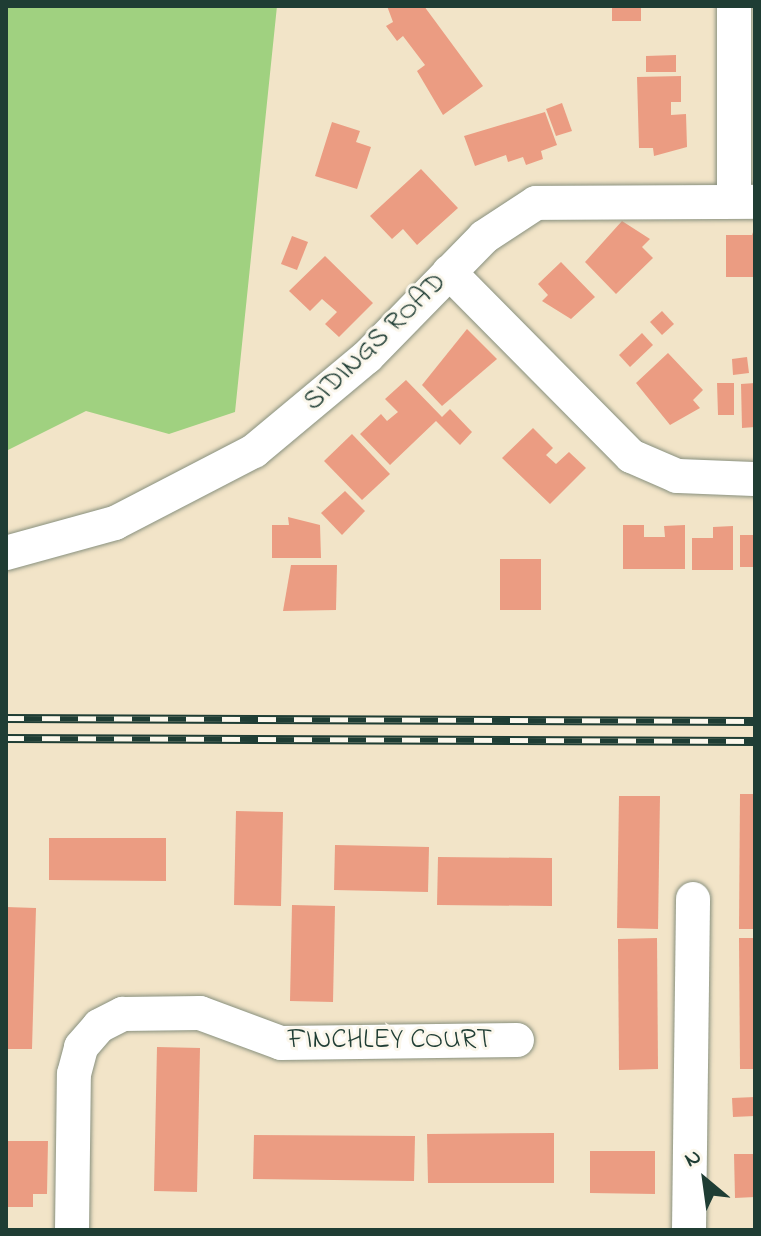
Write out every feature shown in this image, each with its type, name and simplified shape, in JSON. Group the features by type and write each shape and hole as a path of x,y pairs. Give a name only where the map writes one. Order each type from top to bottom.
{"street":[{"path":"734,6 744,201"},
{"name":"SIDINGS ROAD","path":"6,553 115,523 254,451 325,396 484,237 536,203 744,201"},
{"path":"449,272 631,456 677,476 755,479"},
{"path":"689,1230 693,899"},
{"name":"FINCHLEY COURT","path":"72,1230 74,1074 81,1047 99,1026 123,1014 200,1013 281,1043 517,1040"}],"green space":[{"path":"6,6 277,6 235,412 169,434 86,411 6,451"}],"building":[{"path":"387,6 424,6 483,86 443,115 417,71 425,65 403,36 397,41 386,26 393,22"},
{"path":"612,6 641,6 641,21 612,21"},
{"path":"676,55 676,72 646,72 646,56"},
{"path":"681,76 681,102 671,102 671,115 686,114 687,147 654,156 653,148 639,148 637,77"},
{"path":"562,103 572,131 556,136 546,109"},
{"path":"545,112 557,145 541,151 543,159 526,165 523,157 508,162 506,155 475,166 464,136"},
{"path":"332,122 360,131 356,142 371,147 357,189 315,176"},
{"path":"421,169 458,208 417,245 403,229 392,239 370,216"},
{"path":"622,221 650,239 642,247 653,258 616,294 585,262"},
{"path":"755,226 755,277 726,277 726,235 752,235"},
{"path":"292,236 308,242 297,270 281,264"},
{"path":"325,256 373,303 339,337 325,324 337,312 322,299 310,311 289,291"},
{"path":"561,262 595,297 571,319 542,301 548,295 538,284"},
{"path":"662,311 674,324 662,335 650,322"},
{"path":"467,329 497,359 442,406 422,385"},
{"path":"642,333 653,345 630,367 619,355"},
{"path":"668,353 703,390 693,400 700,408 670,425 636,383"},
{"path":"747,357 749,373 733,375 732,359"},
{"path":"406,380 442,417 450,409 472,432 460,445 436,421 390,465 360,434 381,414 387,421 398,412 385,399"},
{"path":"717,383 734,383 734,415 718,415"},
{"path":"755,383 755,427 742,428 741,384"},
{"path":"533,428 553,448 546,455 556,464 569,452 586,468 550,504 502,458"},
{"path":"352,434 390,474 362,500 324,461"},
{"path":"345,491 365,511 342,535 321,513"},
{"path":"288,517 320,525 321,558 272,558 272,525 289,525"},
{"path":"623,525 644,525 644,537 665,537 664,526 685,525 685,569 623,569"},
{"path":"733,526 733,570 692,570 692,538 713,538 713,527"},
{"path":"740,535 755,535 755,567 740,567"},
{"path":"500,559 541,559 541,610 500,610"},
{"path":"291,565 337,565 336,610 283,611"},
{"path":"740,794 755,794 755,929 739,929"},
{"path":"619,796 660,796 658,929 617,928"},
{"path":"236,811 283,812 281,906 234,905"},
{"path":"49,838 166,838 166,881 49,880"},
{"path":"335,845 429,847 428,892 334,890"},
{"path":"438,857 552,858 552,906 437,905"},
{"path":"292,905 335,906 333,1002 290,1001"},
{"path":"6,907 36,908 32,1049 6,1049"},
{"path":"657,938 658,1069 619,1070 618,939"},
{"path":"739,938 755,938 755,1069 740,1069"},
{"path":"157,1047 200,1048 197,1192 154,1191"},
{"path":"755,1097 755,1116 733,1117 732,1098"},
{"path":"554,1133 554,1183 428,1183 427,1134"},
{"path":"254,1135 415,1136 414,1181 253,1179"},
{"path":"6,1141 48,1141 47,1194 33,1194 33,1207 8,1207"},
{"path":"590,1151 655,1151 655,1194 590,1193"},
{"path":"734,1154 755,1154 755,1197 735,1198"}],"railway":[{"path":"6,718 755,721"},
{"path":"6,738 755,741"}]}
